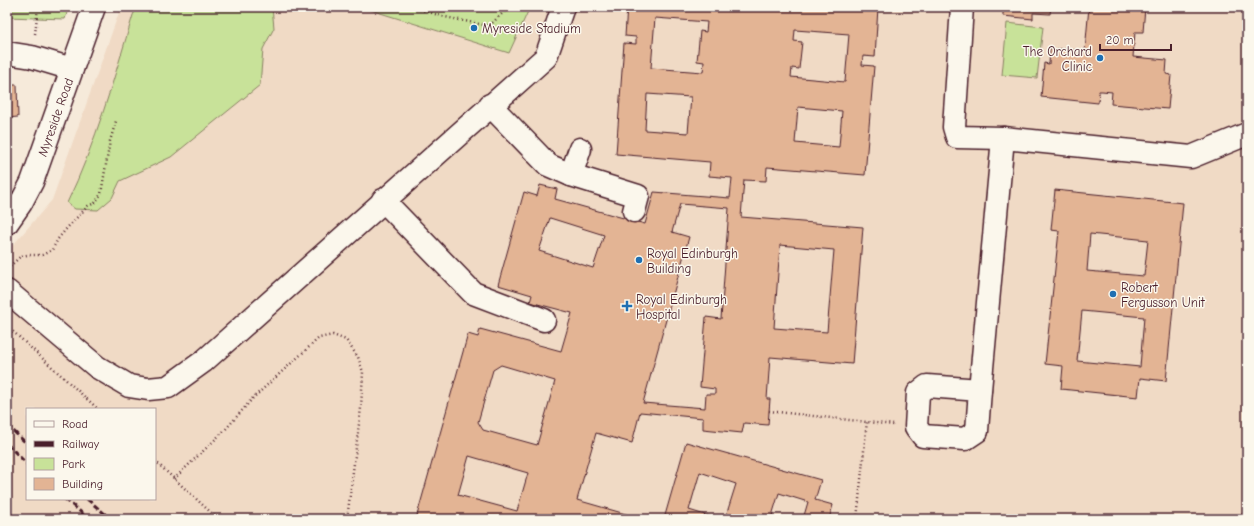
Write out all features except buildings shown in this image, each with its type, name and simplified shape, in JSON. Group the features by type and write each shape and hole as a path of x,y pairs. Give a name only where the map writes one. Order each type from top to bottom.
{"street":[{"name":"Myreside Road","path":"7,223 21,203 32,182 94,7"},
{"path":"7,291 97,367 129,386 148,389 168,387 204,361 490,105 546,57 563,7"},
{"path":"962,7 954,127 957,136 1003,138 1191,157 1247,134"},
{"path":"7,53 32,57 72,69"},
{"path":"490,105 548,165 571,175 638,196 634,211"},
{"path":"980,390 927,386 918,393 916,427 923,436 965,439 976,431 980,390 1003,138"},
{"path":"571,175 580,149"},
{"path":"384,200 473,293 544,320"}],"path":[{"path":"32,57 38,7"},
{"path":"412,7 445,17 490,26 509,7"},
{"path":"7,269 21,256 42,255 52,250 66,228 88,206 95,203 101,194 110,141 116,121"},
{"path":"7,326 97,408"},
{"path":"174,479 225,430 259,393 320,338 333,335 346,340 358,357 363,372 361,408 348,519"},
{"path":"769,411 916,427"},
{"path":"857,519 867,422"},
{"path":"156,462 218,519"}],"shaded area":[{"name":"Royal Edinburgh Hospital","path":"121,7 361,7 509,53 530,7 1247,7 1247,519 12,519 7,515 7,252 52,200"}],"green space":[{"path":"7,7 69,7 65,19 7,17"},
{"path":"137,7 272,7 274,28 263,49 260,85 171,157 120,181 112,198 98,210 75,209 67,203 96,134 133,15"},
{"name":"Myreside Stadium","path":"361,7 530,7 509,53"},
{"path":"1007,23 1043,27 1037,78 1002,75"}],"railway":[{"path":"7,425 26,443"},
{"path":"7,444 26,463"},
{"path":"66,500 89,519"},
{"path":"88,500 111,519"}],"place":[{"name":"Myreside Stadium","path":"474,28"},
{"name":"The Orchard Clinic","path":"1100,58"},
{"name":"Royal Edinburgh Building","path":"639,260"},
{"name":"Robert Fergusson Unit","path":"1113,294"},
{"name":"Royal Edinburgh Hospital","path":"627,306"}]}
